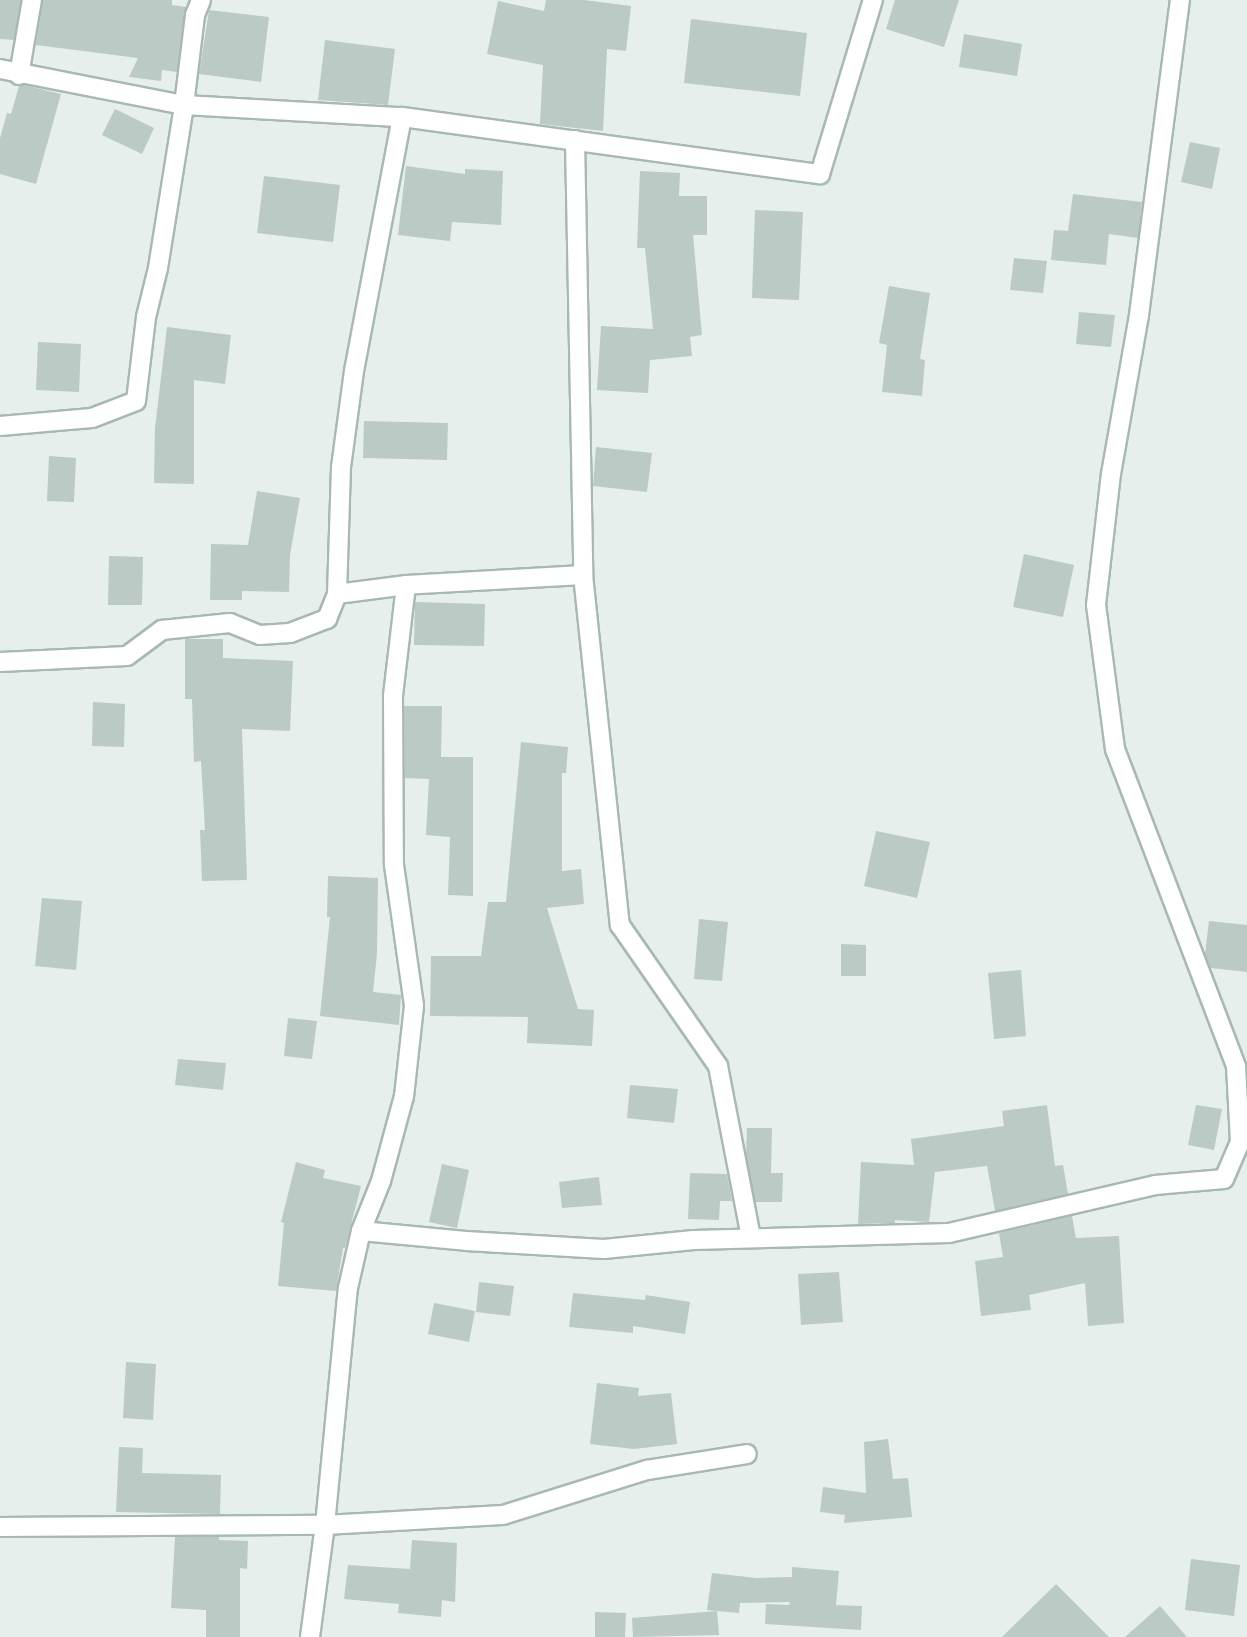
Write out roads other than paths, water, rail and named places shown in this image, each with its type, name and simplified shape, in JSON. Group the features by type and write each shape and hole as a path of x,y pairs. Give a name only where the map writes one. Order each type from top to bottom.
{"street":[{"path":"19,75 32,0"},
{"path":"0,426 92,418 136,401 146,317 158,268 184,105 195,15 201,0"},
{"path":"0,69 19,75 184,105 402,117 820,174 873,0"},
{"path":"361,1231 466,1241 604,1249 751,1238 949,1233 1155,1185 1224,1179 1240,1142 1236,1066 1115,749 1096,605 1111,474 1139,315 1180,0"},
{"path":"0,662 127,656 162,630 230,623 260,635 290,633 327,620 337,594 341,467 354,370 402,117"},
{"path":"575,140 583,575 620,925 718,1066 751,1238"},
{"path":"337,594 406,585 583,575"},
{"path":"310,1637 325,1525 348,1288 361,1231 381,1180 404,1096 414,1006 394,865 393,696 406,585"},
{"path":"0,1527 325,1525 503,1515 647,1470 747,1454"}]}
